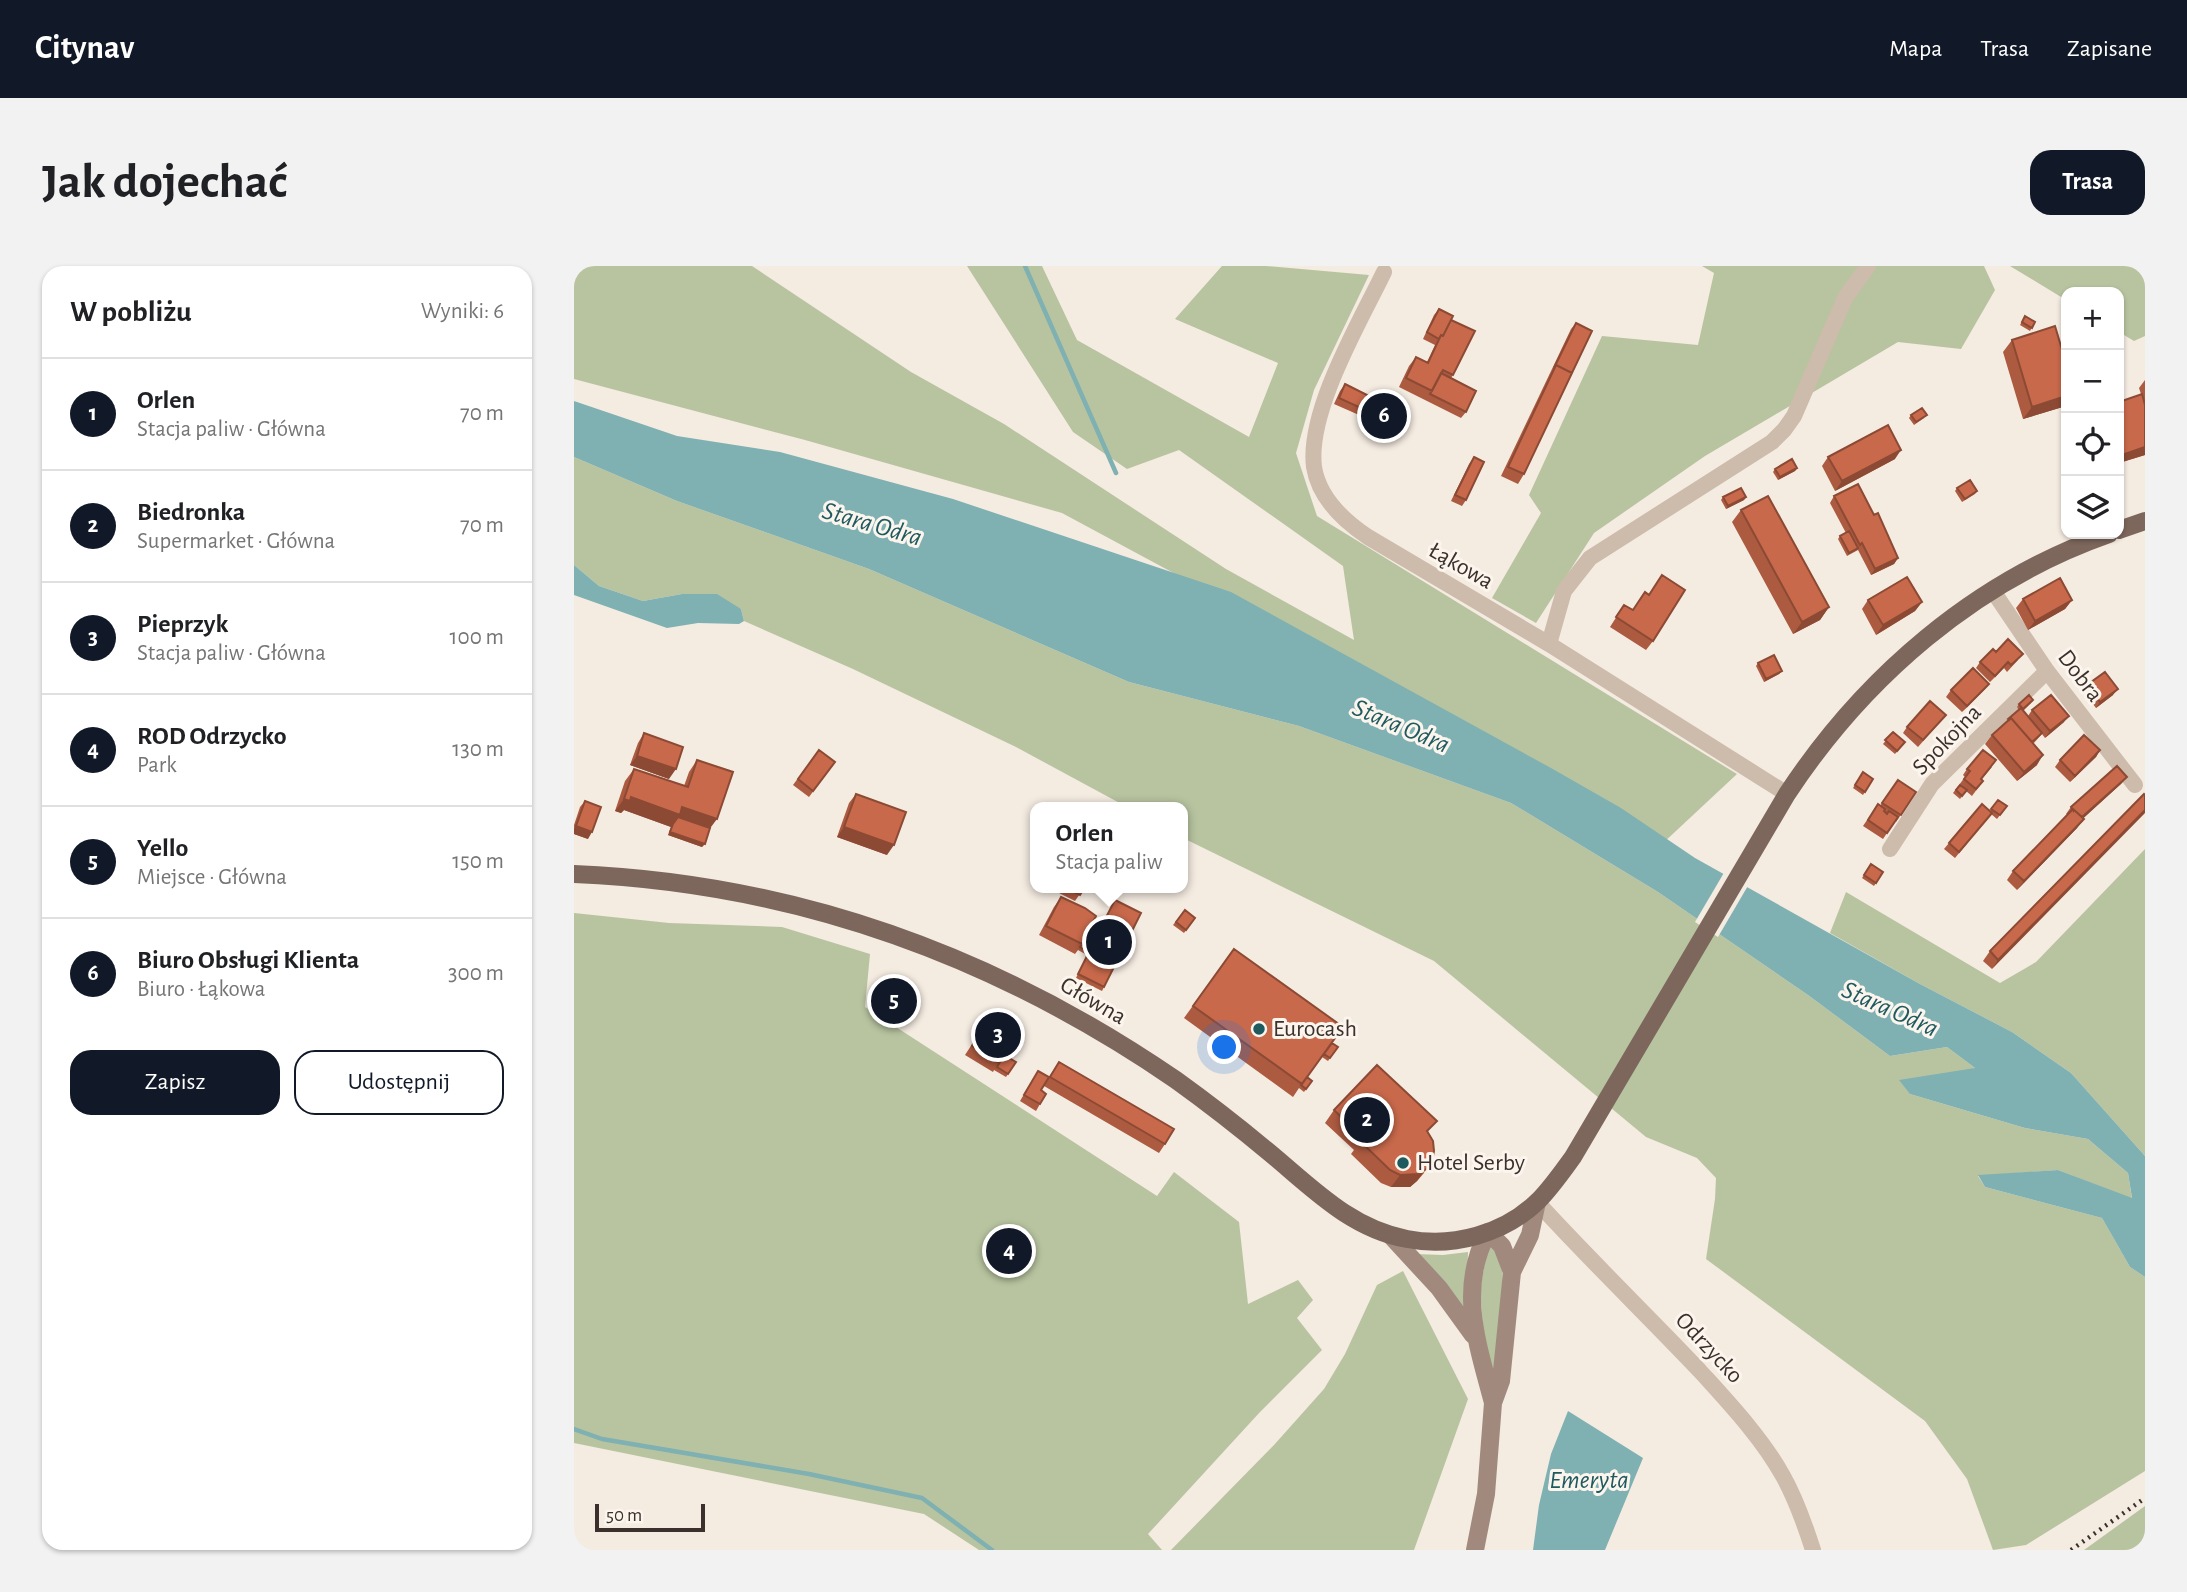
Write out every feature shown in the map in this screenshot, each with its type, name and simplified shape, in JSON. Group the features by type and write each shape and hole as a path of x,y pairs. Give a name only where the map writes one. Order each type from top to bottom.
{"main road":[{"path":"2124,528 2145,521"},
{"name":"Główna","path":"574,874 685,882 770,898 876,928 941,952 1020,989 1122,1045 1176,1080 1338,1210 1368,1227 1391,1236 1418,1241 1457,1240 1488,1232 1517,1217 1537,1202 1573,1157 1771,819 1820,746 1875,684 1945,623 1993,591 2049,559 2097,539"},
{"path":"1475,1550 1486,1494 1493,1403 1501,1381 1513,1272 1530,1234 1537,1202"},
{"path":"1493,1403 1476,1339 1471,1291 1475,1259 1488,1232 1502,1246 1513,1272"},
{"path":"1391,1236 1439,1288 1476,1339"}],"street":[{"path":"1549,645 1564,592 1590,558 1763,448 1784,430 1798,406 1845,298 1868,266"},
{"name":"Łąkowa","path":"1384,272 1331,385 1318,421 1314,468 1319,483 1334,508 1355,529 1549,645 1787,794"},
{"name":"Dobra","path":"1993,591 2047,671 2135,785"},
{"name":"Spokojna","path":"1890,849 1932,784 2047,671"},
{"name":"Odrzycko","path":"1537,1202 1740,1415 1783,1475 1813,1550"}],"green space":[{"path":"574,266 752,266 911,372 1004,424 1226,569 1354,640 1343,566 1179,450 1127,469 1073,432 967,266 1042,266 1077,340 1249,437 1278,363 1175,319 1222,266 1266,266 1369,275 1314,390 1296,453 1317,516 1737,774 1662,844 1062,513 805,440 574,379"},
{"path":"1702,266 1984,266 1995,290 1961,349 1898,342 1705,456 1594,533 1536,623 1492,598 1541,513 1529,495 1602,336 1698,345 1714,273"},
{"path":"2010,266 2145,266 2145,336 2134,341 2124,335 2124,287 2061,287 2061,297"},
{"path":"574,457 677,501 869,569 1129,682 1299,726 1511,803 1658,892 1808,995 1890,1056 1947,1047 1975,1068 1910,1094 2025,1128 2088,1139 2128,1173 2132,1199 2058,1170 1978,1176 1985,1187 2102,1218 2130,1267 2145,1277 2145,1471 2026,1545 1993,1550 1967,1479 1925,1421 1706,1259 1716,1178 1697,1158 1646,1137 1434,961 1188,840 1188,802 1118,802 1016,747 853,669 744,621 741,609 682,594 643,601 599,586 574,565"},
{"path":"2145,849 2145,1156 2071,1073 2012,1032 1830,933 1846,892 2000,983 2036,962"},
{"path":"574,913 669,923 782,927 870,954 865,1007 1157,1196 1174,1172 1239,1222 1248,1304 1298,1280 1313,1300 1297,1318 1322,1350 1260,1412 1148,1534 1162,1550 979,1550 924,1514 574,1443"},
{"path":"1488,1245 1492,1246 1502,1259 1503,1288 1495,1382 1486,1363 1480,1290"},
{"path":"1468,1252 1466,1315 1415,1254"},
{"path":"1403,1271 1468,1399 1414,1550 1171,1550 1274,1445 1324,1389 1345,1354 1377,1285"},
{"path":"2145,1506 2145,1550 2084,1550"}],"water":[{"name":"Stara Odra","path":"574,401 677,436 780,452 953,499 1231,592 1551,768 1621,808 1695,858 1920,984 2012,1032 2071,1073 2145,1156 2145,1277 2130,1267 2102,1218 1985,1187 1978,1175 2058,1170 2132,1198 2128,1173 2088,1139 2025,1128 1910,1094 1899,1080 1975,1068 1947,1047 1890,1056 1808,995 1658,892 1511,803 1299,726 1129,682 869,569 677,501 574,457"},
{"path":"574,565 599,586 643,601 682,594 717,594 741,609 744,621 739,624 698,623 667,628 574,595"},
{"name":"Emeryta","path":"1568,1411 1643,1458 1605,1550 1533,1550 1539,1505 1551,1454"}],"pier":[{"path":"1725,871 1749,884 1718,937 1695,922"}],"building":[{"path":"1439,309 1453,316 1439,339 1427,332"},
{"path":"2025,316 2035,322 2032,328 2022,322"},
{"path":"1451,320 1475,331 1453,375 1443,370 1432,391 1406,378 1416,357 1428,363"},
{"path":"1576,323 1592,331 1572,373 1556,365 1554,368"},
{"path":"2055,326 2061,346 2061,398 2032,407 2012,340"},
{"path":"1556,365 1572,373 1524,474 1508,467"},
{"path":"1441,373 1476,391 1466,412 1430,394"},
{"path":"1345,384 1369,396 1363,409 1339,398"},
{"path":"2142,394 2145,405 2145,447 2124,454 2124,413 2124,400"},
{"path":"1386,397 1400,404 1388,428 1378,423 1381,418 1377,415"},
{"path":"1922,408 1927,415 1916,422 1911,415"},
{"path":"1888,425 1901,450 1842,481 1828,457"},
{"path":"1474,457 1484,462 1466,500 1455,495"},
{"path":"1792,459 1797,468 1780,477 1775,469"},
{"path":"1970,480 1977,491 1965,499 1957,488"},
{"path":"1858,484 1874,515 1878,513 1898,558 1875,569 1834,496"},
{"path":"1741,488 1746,497 1728,506 1723,497"},
{"path":"1768,496 1829,607 1802,622 1741,510"},
{"path":"1849,531 1858,548 1849,553 1840,536"},
{"path":"1662,575 1685,590 1653,641 1616,617 1624,605 1633,610 1645,592 1649,595"},
{"path":"1907,577 1922,602 1883,625 1868,600"},
{"path":"2060,578 2072,600 2035,621 2023,599"},
{"path":"2008,639 2023,654 2011,665 2008,662 1995,676 1980,662 1993,649 1996,652"},
{"path":"1774,655 1782,671 1766,679 1758,663"},
{"path":"1973,668 1989,684 1967,706 1951,690"},
{"path":"2105,672 2118,689 2100,702 2087,685"},
{"path":"2029,695 2033,700 2023,709 2019,704"},
{"path":"2051,695 2069,716 2050,731 2032,710"},
{"path":"1930,701 1946,715 1923,740 1907,727"},
{"path":"2021,708 2042,733 2032,742 2011,718 2008,719"},
{"path":"2011,718 2043,755 2024,772 1992,735"},
{"path":"1893,732 1905,742 1897,751 1885,740"},
{"path":"644,733 683,747 676,769 637,756"},
{"path":"2084,735 2100,750 2075,776 2060,760"},
{"path":"819,750 835,762 813,791 798,779"},
{"path":"1983,750 1996,760 1976,789 1964,779 1970,771 1967,769"},
{"path":"697,760 733,772 717,819 682,807 680,815 631,797 630,801 624,799 634,769 688,787"},
{"path":"2117,766 2127,777 2082,817 2073,810 2071,807"},
{"path":"1863,772 1873,779 1865,792 1855,785"},
{"path":"1898,780 1916,792 1901,815 1882,803"},
{"path":"1960,785 1967,790 1962,796 1956,790"},
{"path":"856,794 906,812 894,845 844,827"},
{"path":"2144,794 2145,810 1998,960 1990,951"},
{"path":"1998,800 2007,806 2000,815 1991,809"},
{"path":"585,801 601,807 592,832 576,826"},
{"path":"1878,804 1887,814 1889,811 1898,817 1887,833 1868,820"},
{"path":"1982,804 1992,813 1959,852 1949,843"},
{"path":"2073,809 2084,819 2024,881 2013,871"},
{"path":"678,817 710,828 705,844 670,832"},
{"path":"1871,864 1883,872 1876,883 1864,875"},
{"path":"1061,897 1096,916 1082,944 1046,926"},
{"path":"1115,900 1141,913 1104,987 1078,974 1089,952 1080,947 1093,923 1101,927"},
{"path":"1185,910 1195,918 1186,930 1176,922"},
{"name":"Eurocash","path":"1234,949 1343,1027 1302,1084 1193,1006"},
{"path":"882,980 918,1003 910,1016 874,993"},
{"path":"999,1014 1017,1025 1004,1046 998,1047 985,1040 985,1037"},
{"path":"980,1032 984,1034 985,1040 998,1047 1008,1048 999,1063 972,1046"},
{"path":"1332,1043 1338,1047 1330,1058 1324,1054"},
{"path":"1004,1055 1016,1062 1008,1074 997,1067"},
{"path":"1059,1062 1174,1129 1165,1144 1050,1077"},
{"path":"1377,1065 1437,1121 1427,1131 1433,1141 1432,1161 1419,1174 1400,1175 1390,1170 1360,1141 1363,1138 1334,1110"},
{"path":"1038,1071 1049,1077 1041,1090 1046,1094 1040,1104 1024,1095"},
{"path":"1307,1077 1312,1081 1306,1089 1301,1085"}],"waterway":[{"path":"1025,266 1116,473"},
{"path":"574,1429 602,1439 809,1474 922,1498 992,1550"}],"railway":[{"path":"2071,1550 2145,1498"}],"place":[{"name":"Biuro Obsługi Klienta","path":"1384,416"},
{"name":"Orlen","path":"1109,942"},
{"name":"Yello","path":"894,1001"},
{"name":"Eurocash","path":"1259,1029"},
{"name":"Pieprzyk","path":"998,1035"},
{"name":"Biedronka","path":"1367,1120"},
{"name":"Hotel Serby","path":"1403,1163"},
{"name":"ROD Odrzycko","path":"1009,1251"}]}
